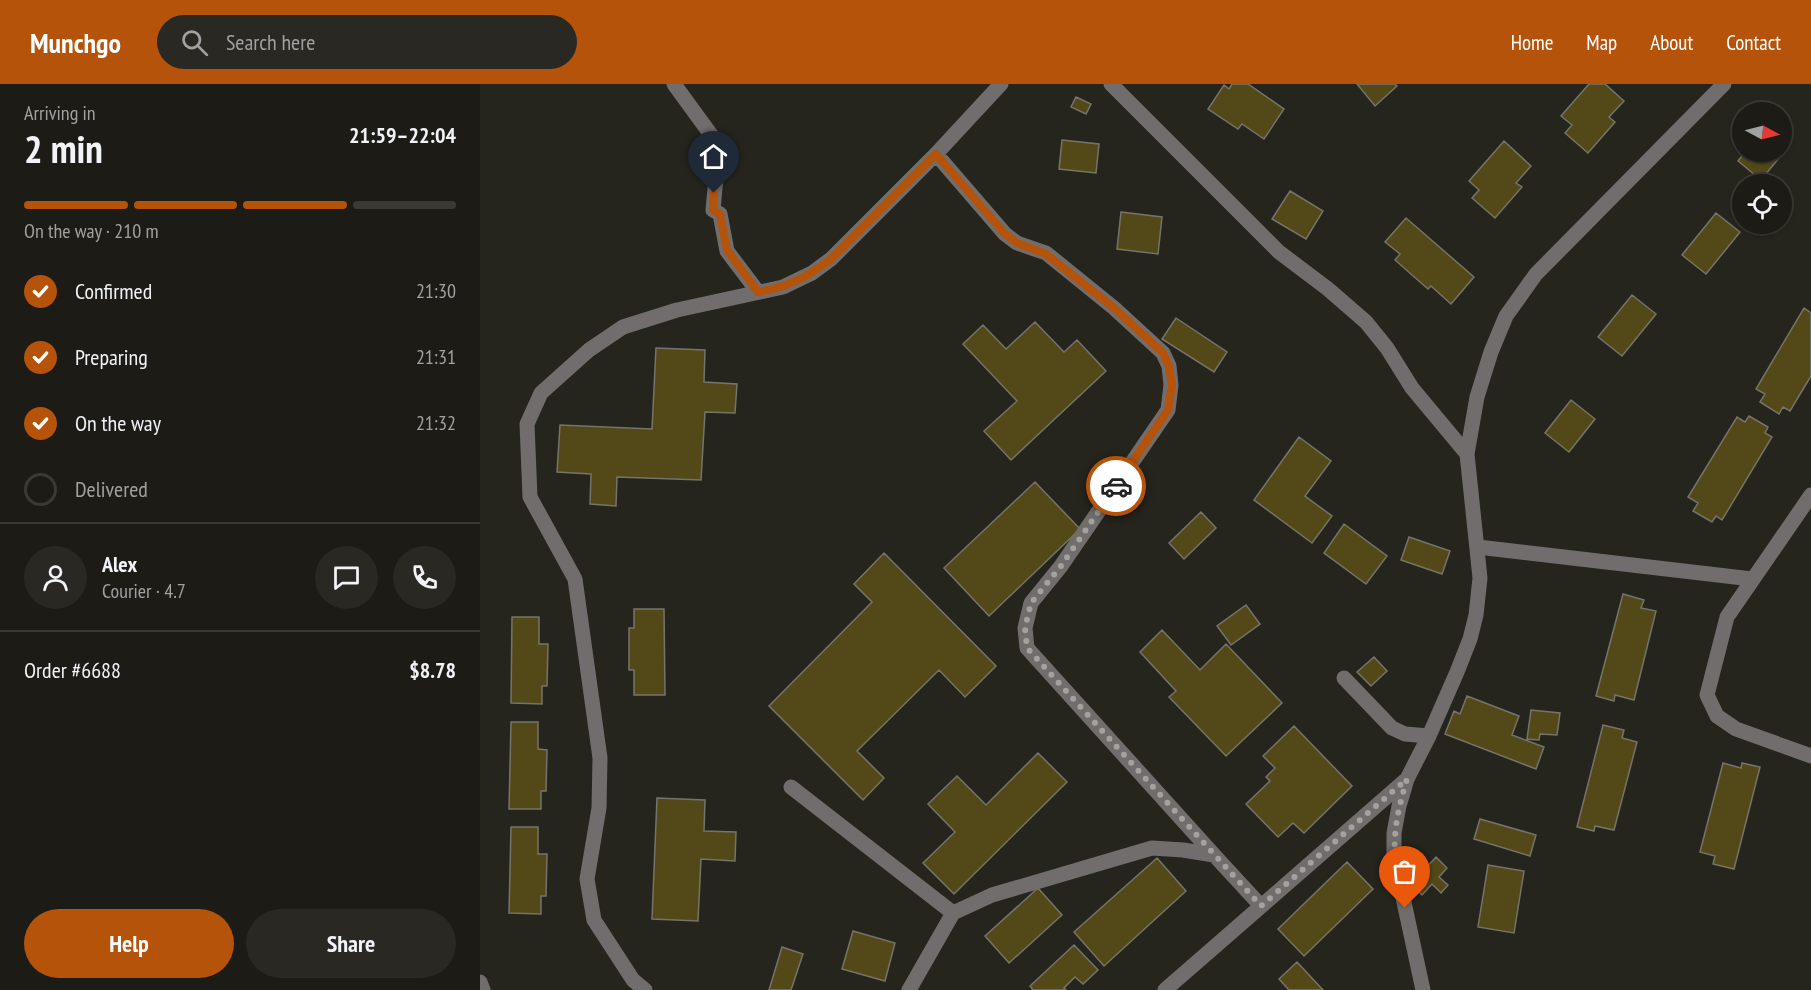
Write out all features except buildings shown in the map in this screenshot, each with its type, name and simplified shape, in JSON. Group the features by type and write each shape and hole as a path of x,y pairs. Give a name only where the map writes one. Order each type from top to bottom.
{"street":[{"path":"674,84 717,143 713,210 720,214 727,250 758,292"},
{"path":"645,990 633,980 594,920 587,879 599,808 600,758 575,579 530,497 527,424 541,393 589,351 623,327 677,310 783,287 812,273 831,259 936,154 1001,84"},
{"path":"1111,84 1279,252 1337,296 1366,322 1387,348 1413,388 1467,454"},
{"path":"1423,990 1394,856 1394,833 1407,779 1457,672 1474,623 1480,578 1467,454 1477,397 1491,352 1506,316 1536,274 1724,84"},
{"path":"936,154 1005,234 1017,243 1046,254 1114,308 1163,353 1169,366 1172,385 1168,410 1061,566 1031,603 1025,628 1027,648 1261,906"},
{"path":"1811,495 1726,617 1707,694 1717,716 1736,729 1811,756"},
{"path":"1478,547 1752,579"},
{"path":"1344,678 1392,728 1405,734 1429,736"},
{"path":"1165,990 1407,779"},
{"path":"791,787 952,912"},
{"path":"909,990 952,912 992,895 1152,848 1214,855"},
{"path":"480,982 483,990"}],"way so far":[{"path":"1116,486 1061,566 1031,603 1025,628 1027,648 1261,906 1407,779 1394,833 1394,856 1405,908"}],"route":[{"path":"714,193 713,210 720,214 727,250 758,292 783,287 812,273 831,259 936,154 1005,234 1017,243 1046,254 1114,308 1163,353 1169,366 1172,385 1168,410 1116,486"}]}
